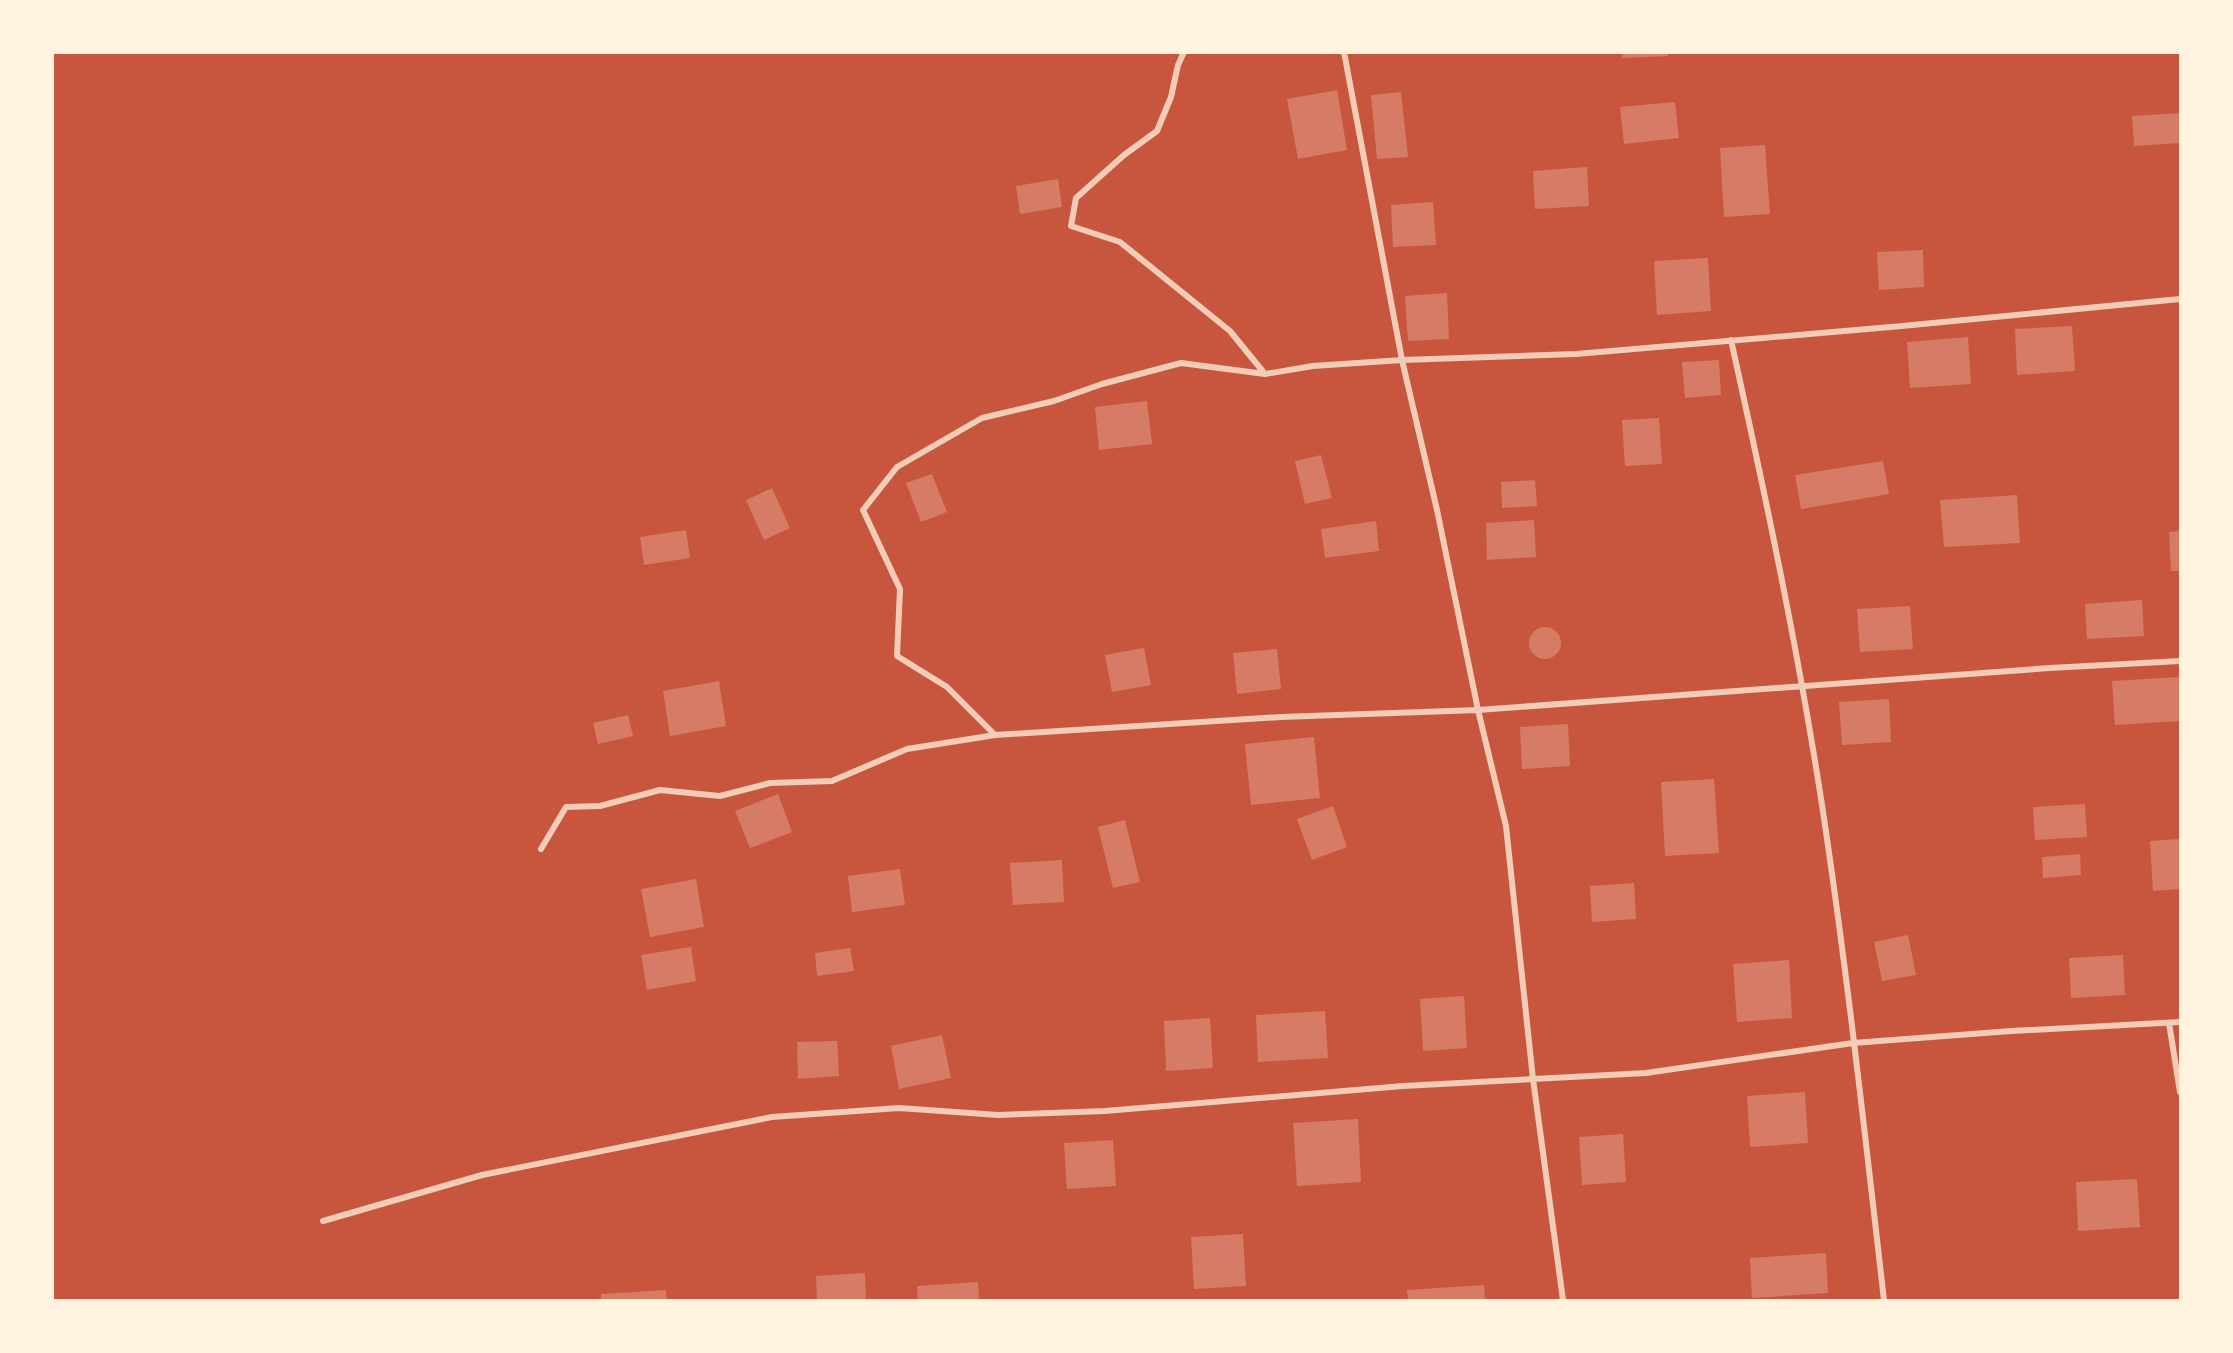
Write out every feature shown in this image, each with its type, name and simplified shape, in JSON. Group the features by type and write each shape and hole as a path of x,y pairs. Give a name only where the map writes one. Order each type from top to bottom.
{"street":[{"path":"1184,52 1178,65 1171,97 1157,131 1124,155 1076,198 1071,226 1120,242 1230,331 1265,374"},
{"path":"1344,52 1402,360 1437,510 1478,710 1506,826 1533,1079 1563,1300"},
{"path":"995,735 947,687 897,656 900,589 863,510 897,467 982,418 1054,401 1102,384 1181,363 1265,374 1312,366 1402,360 1576,354 2181,299"},
{"path":"1731,340 1773,528 1822,805 1884,1300"},
{"path":"541,849 566,807 600,806 660,790 720,796 770,783 832,781 907,749 995,735 1281,717 1478,710 2050,668 2181,661"},
{"path":"323,1221 482,1175 772,1117 899,1108 998,1114 1105,1111 1403,1086 1646,1072 1853,1043 2011,1031 2181,1022"},
{"path":"2169,1023 2181,1092"}],"building":[{"path":"1622,52 1668,52 1668,56 1622,58"},
{"path":"1337,90 1347,150 1298,159 1287,99"},
{"path":"1401,92 1408,157 1377,159 1371,95"},
{"path":"1675,102 1679,138 1624,144 1620,107"},
{"path":"2180,113 2180,143 2134,146 2132,116"},
{"path":"1765,145 1770,214 1724,217 1720,148"},
{"path":"1587,167 1589,206 1535,209 1533,171"},
{"path":"1058,179 1062,207 1020,214 1016,186"},
{"path":"1433,202 1436,245 1393,247 1391,205"},
{"path":"1923,250 1924,287 1879,290 1877,252"},
{"path":"1708,258 1711,311 1657,315 1654,261"},
{"path":"1447,293 1449,339 1408,341 1405,296"},
{"path":"2072,326 2075,371 2017,375 2015,329"},
{"path":"1968,337 1971,384 1910,388 1907,342"},
{"path":"1719,360 1721,395 1685,398 1682,362"},
{"path":"1147,401 1152,444 1099,450 1095,407"},
{"path":"1659,418 1662,464 1625,466 1622,420"},
{"path":"1321,455 1332,498 1305,504 1295,461"},
{"path":"1883,461 1889,494 1801,509 1795,475"},
{"path":"932,474 947,512 921,522 906,483"},
{"path":"1535,480 1537,506 1502,508 1501,482"},
{"path":"772,488 790,528 764,540 746,500"},
{"path":"2017,495 2020,543 1944,547 1940,500"},
{"path":"1534,520 1536,557 1487,560 1486,523"},
{"path":"1376,521 1379,551 1325,558 1321,529"},
{"path":"686,530 690,558 644,565 640,537"},
{"path":"2180,531 2180,571 2171,571 2169,532"},
{"path":"2142,600 2144,636 2087,639 2085,604"},
{"path":"1910,606 1913,649 1860,652 1857,609"},
{"path":"1545,627 1556,632 1561,643 1556,654 1545,659 1534,654 1529,643 1534,632"},
{"path":"1144,648 1151,685 1112,692 1105,655"},
{"path":"1277,649 1281,689 1237,694 1233,653"},
{"path":"2180,677 2180,721 2115,725 2112,681"},
{"path":"719,681 726,726 670,736 663,691"},
{"path":"1889,699 1891,742 1842,745 1839,702"},
{"path":"628,715 633,736 598,744 593,723"},
{"path":"1568,724 1570,766 1522,769 1520,727"},
{"path":"1314,737 1320,798 1251,805 1245,744"},
{"path":"1714,779 1719,853 1665,856 1661,782"},
{"path":"778,794 792,832 750,848 735,811"},
{"path":"2085,804 2087,837 2035,840 2033,807"},
{"path":"1333,806 1347,847 1312,860 1297,819"},
{"path":"1125,820 1140,882 1113,888 1098,827"},
{"path":"2180,839 2180,889 2153,891 2150,841"},
{"path":"2080,854 2081,875 2043,878 2042,857"},
{"path":"1062,860 1064,902 1013,905 1010,863"},
{"path":"900,869 905,905 852,912 848,876"},
{"path":"696,879 704,927 650,937 641,889"},
{"path":"1634,883 1636,919 1592,922 1590,886"},
{"path":"1908,935 1916,975 1882,981 1874,942"},
{"path":"691,947 696,981 647,990 641,955"},
{"path":"850,948 854,971 817,976 815,953"},
{"path":"2123,955 2125,995 2071,998 2069,958"},
{"path":"1789,960 1792,1018 1737,1022 1733,964"},
{"path":"1464,996 1467,1048 1423,1051 1420,999"},
{"path":"1325,1011 1328,1058 1258,1062 1256,1015"},
{"path":"1210,1018 1213,1068 1166,1071 1164,1021"},
{"path":"942,1035 951,1078 899,1089 891,1046"},
{"path":"837,1041 839,1076 798,1079 797,1042"},
{"path":"1805,1092 1808,1143 1750,1147 1747,1096"},
{"path":"1358,1119 1361,1182 1297,1186 1293,1123"},
{"path":"1623,1134 1626,1182 1582,1185 1579,1137"},
{"path":"1113,1140 1116,1186 1067,1189 1064,1143"},
{"path":"2137,1179 2140,1227 2078,1231 2076,1182"},
{"path":"1243,1234 1246,1286 1194,1289 1191,1237"},
{"path":"1826,1253 1828,1293 1752,1298 1750,1258"},
{"path":"865,1273 866,1300 817,1300 816,1276"},
{"path":"978,1282 979,1300 918,1300 917,1286"},
{"path":"1484,1285 1485,1300 1408,1300 1407,1290"},
{"path":"666,1290 667,1300 601,1300 601,1294"}]}
